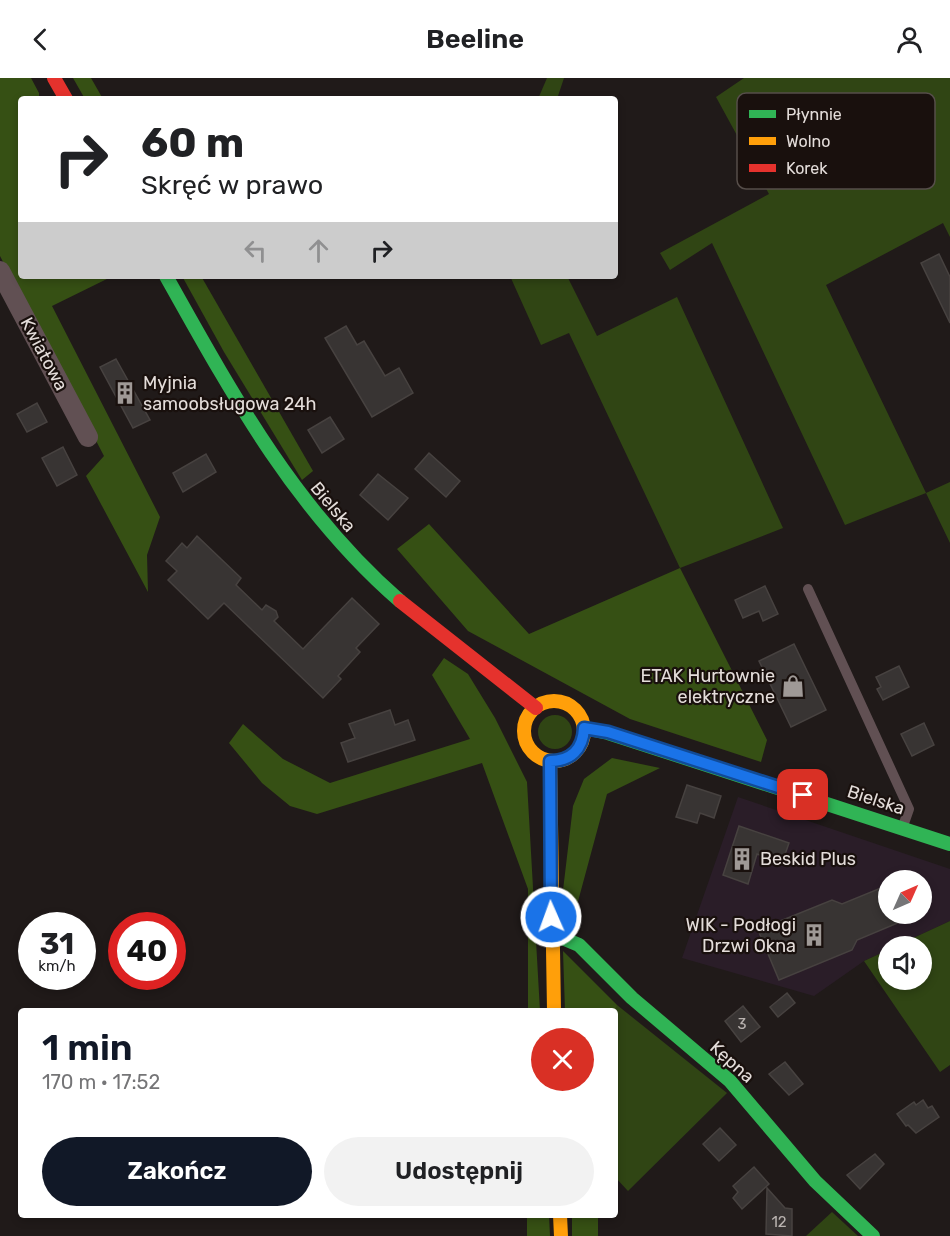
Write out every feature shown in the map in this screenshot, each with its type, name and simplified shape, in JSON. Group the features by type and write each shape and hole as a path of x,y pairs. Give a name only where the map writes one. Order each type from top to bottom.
{"street":[{"path":"54,78 64,96"},
{"name":"Kwiatowa","path":"0,271 88,437"},
{"name":"Bielska","path":"168,279 239,406 279,470 338,542 383,585 536,708"},
{"path":"552,702 570,706 577,712 584,728 580,746 575,753 559,761 550,761 532,752 527,744 525,724 536,708 552,702"},
{"name":"Bielska","path":"584,728 608,732 950,844"},
{"path":"550,761 554,1008"},
{"name":"Kępna","path":"552,937 560,937 579,945 632,998 730,1081 815,1181 873,1236"},
{"path":"560,1218 561,1236"}],"lane":[{"path":"808,589 909,809 903,828"}],"shaded area":[{"path":"738,797 950,869 950,921 918,936 878,936 878,955 864,961 814,996 682,958"}],"green space":[{"path":"0,78 31,78 39,96 18,96 18,279 107,279 52,306 160,517 147,555 148,592 86,476 104,456 0,256"},
{"path":"73,78 91,78 101,96 83,96"},
{"path":"547,78 564,78 558,96 539,96"},
{"path":"744,78 950,78 950,237 943,223 826,285 926,493 845,525 712,243 670,270 660,253 769,194 766,189 935,189 935,93 737,93 737,135 716,97"},
{"path":"184,279 203,279 313,471 302,480 224,352"},
{"path":"511,279 568,279 597,336 677,297 783,528 680,568 569,333 541,345"},
{"path":"950,482 950,543 926,493"},
{"path":"429,524 529,634 680,568 767,740 761,762 630,719 468,631 397,549"},
{"path":"444,658 468,674 495,718 527,782 540,1008 528,1008 528,889 482,763 317,814 290,806 262,783 229,743 243,724 283,759 330,783 470,739 432,675"},
{"path":"555,715 567,720 572,732 567,744 555,749 543,744 538,732 543,720"},
{"path":"612,758 660,768 607,794 570,931 559,924 573,806 584,779"},
{"path":"950,921 950,1065 940,1072 884,990 932,990 932,936 918,936"},
{"path":"563,951 617,1005 617,1008 565,1008"},
{"path":"878,955 878,981 864,961"},
{"path":"617,1005 727,1093 628,1191 618,1180"},
{"path":"832,1212 858,1236 806,1236"},
{"path":"527,1218 549,1218 550,1236 527,1236"},
{"path":"572,1218 598,1218 598,1236 572,1236"}],"building":[{"path":"939,254 950,277 950,323 921,263"},
{"path":"346,326 357,345 364,341 385,376 399,368 413,393 372,417 325,338"},
{"name":"Myjnia samoobsługowa 24h","path":"116,359 150,420 133,428 100,367"},
{"path":"37,403 47,422 27,432 17,414"},
{"path":"330,417 344,439 322,453 308,430"},
{"path":"63,447 77,475 57,486 42,458"},
{"path":"429,453 460,481 446,497 415,469"},
{"path":"206,454 216,472 183,492 173,473"},
{"path":"378,474 408,498 388,520 360,495"},
{"path":"197,536 241,578 236,585 262,610 266,605 276,611 278,617 274,621 303,649 352,598 379,624 356,648 360,652 338,676 341,679 323,698 224,603 208,619 168,580 177,571 166,561 182,543 187,548"},
{"path":"765,586 778,614 763,621 759,611 743,618 735,600"},
{"name":"ETAK Hurtownie elektryczne","path":"794,644 826,710 791,727 759,661"},
{"path":"899,666 909,687 883,700 877,689 881,687 876,677"},
{"path":"390,710 395,725 408,720 415,740 348,762 341,743 355,738 349,724"},
{"path":"924,723 934,745 912,756 901,734"},
{"path":"687,785 721,796 714,818 700,813 697,823 676,817"},
{"name":"Beskid Plus","path":"739,826 789,843 782,863 757,854 748,884 723,875"},
{"name":"WIK - Podłogi Drzwi Okna","path":"878,889 878,924 895,924 857,940 852,950 779,980 758,930 832,900 842,904"},
{"path":"787,993 795,1003 778,1017 770,1007"},
{"path":"743,1006 760,1027 741,1042 725,1021"},
{"path":"785,1062 803,1084 789,1095 769,1074"},
{"path":"923,1100 928,1108 932,1106 939,1117 916,1133 908,1125 906,1126 897,1114 914,1102 916,1105"},
{"path":"720,1128 736,1145 719,1161 703,1144"},
{"path":"875,1154 884,1164 860,1189 847,1175"},
{"path":"754,1167 769,1184 742,1209 733,1198 738,1192 733,1186"},
{"path":"767,1188 785,1208 792,1209 792,1236 766,1234"}],"traffic: fast":[{"path":"168,279 242,407 298,490 329,529 400,601"},
{"path":"584,728 608,733 950,844"},
{"path":"552,937 560,937 579,945 632,998 730,1081 815,1181 873,1236"}],"traffic: slow":[{"path":"554,701 575,710 584,731 575,752 554,761 533,752 524,731 533,710 554,701"},
{"path":"550,761 554,1008"},
{"path":"560,1218 561,1236"}],"traffic: jam":[{"path":"54,78 64,96"},
{"path":"400,601 536,708"}],"place":[{"name":"Myjnia samoobsługowa 24h","path":"125,393"},
{"name":"ETAK Hurtownie elektryczne","path":"793,686"},
{"name":"Beskid Plus","path":"742,859"},
{"name":"WIK - Podłogi Drzwi Okna","path":"814,935"}],"route":[{"path":"551,917 550,761 559,761 575,753 584,737 584,728 608,732 803,795"}]}
